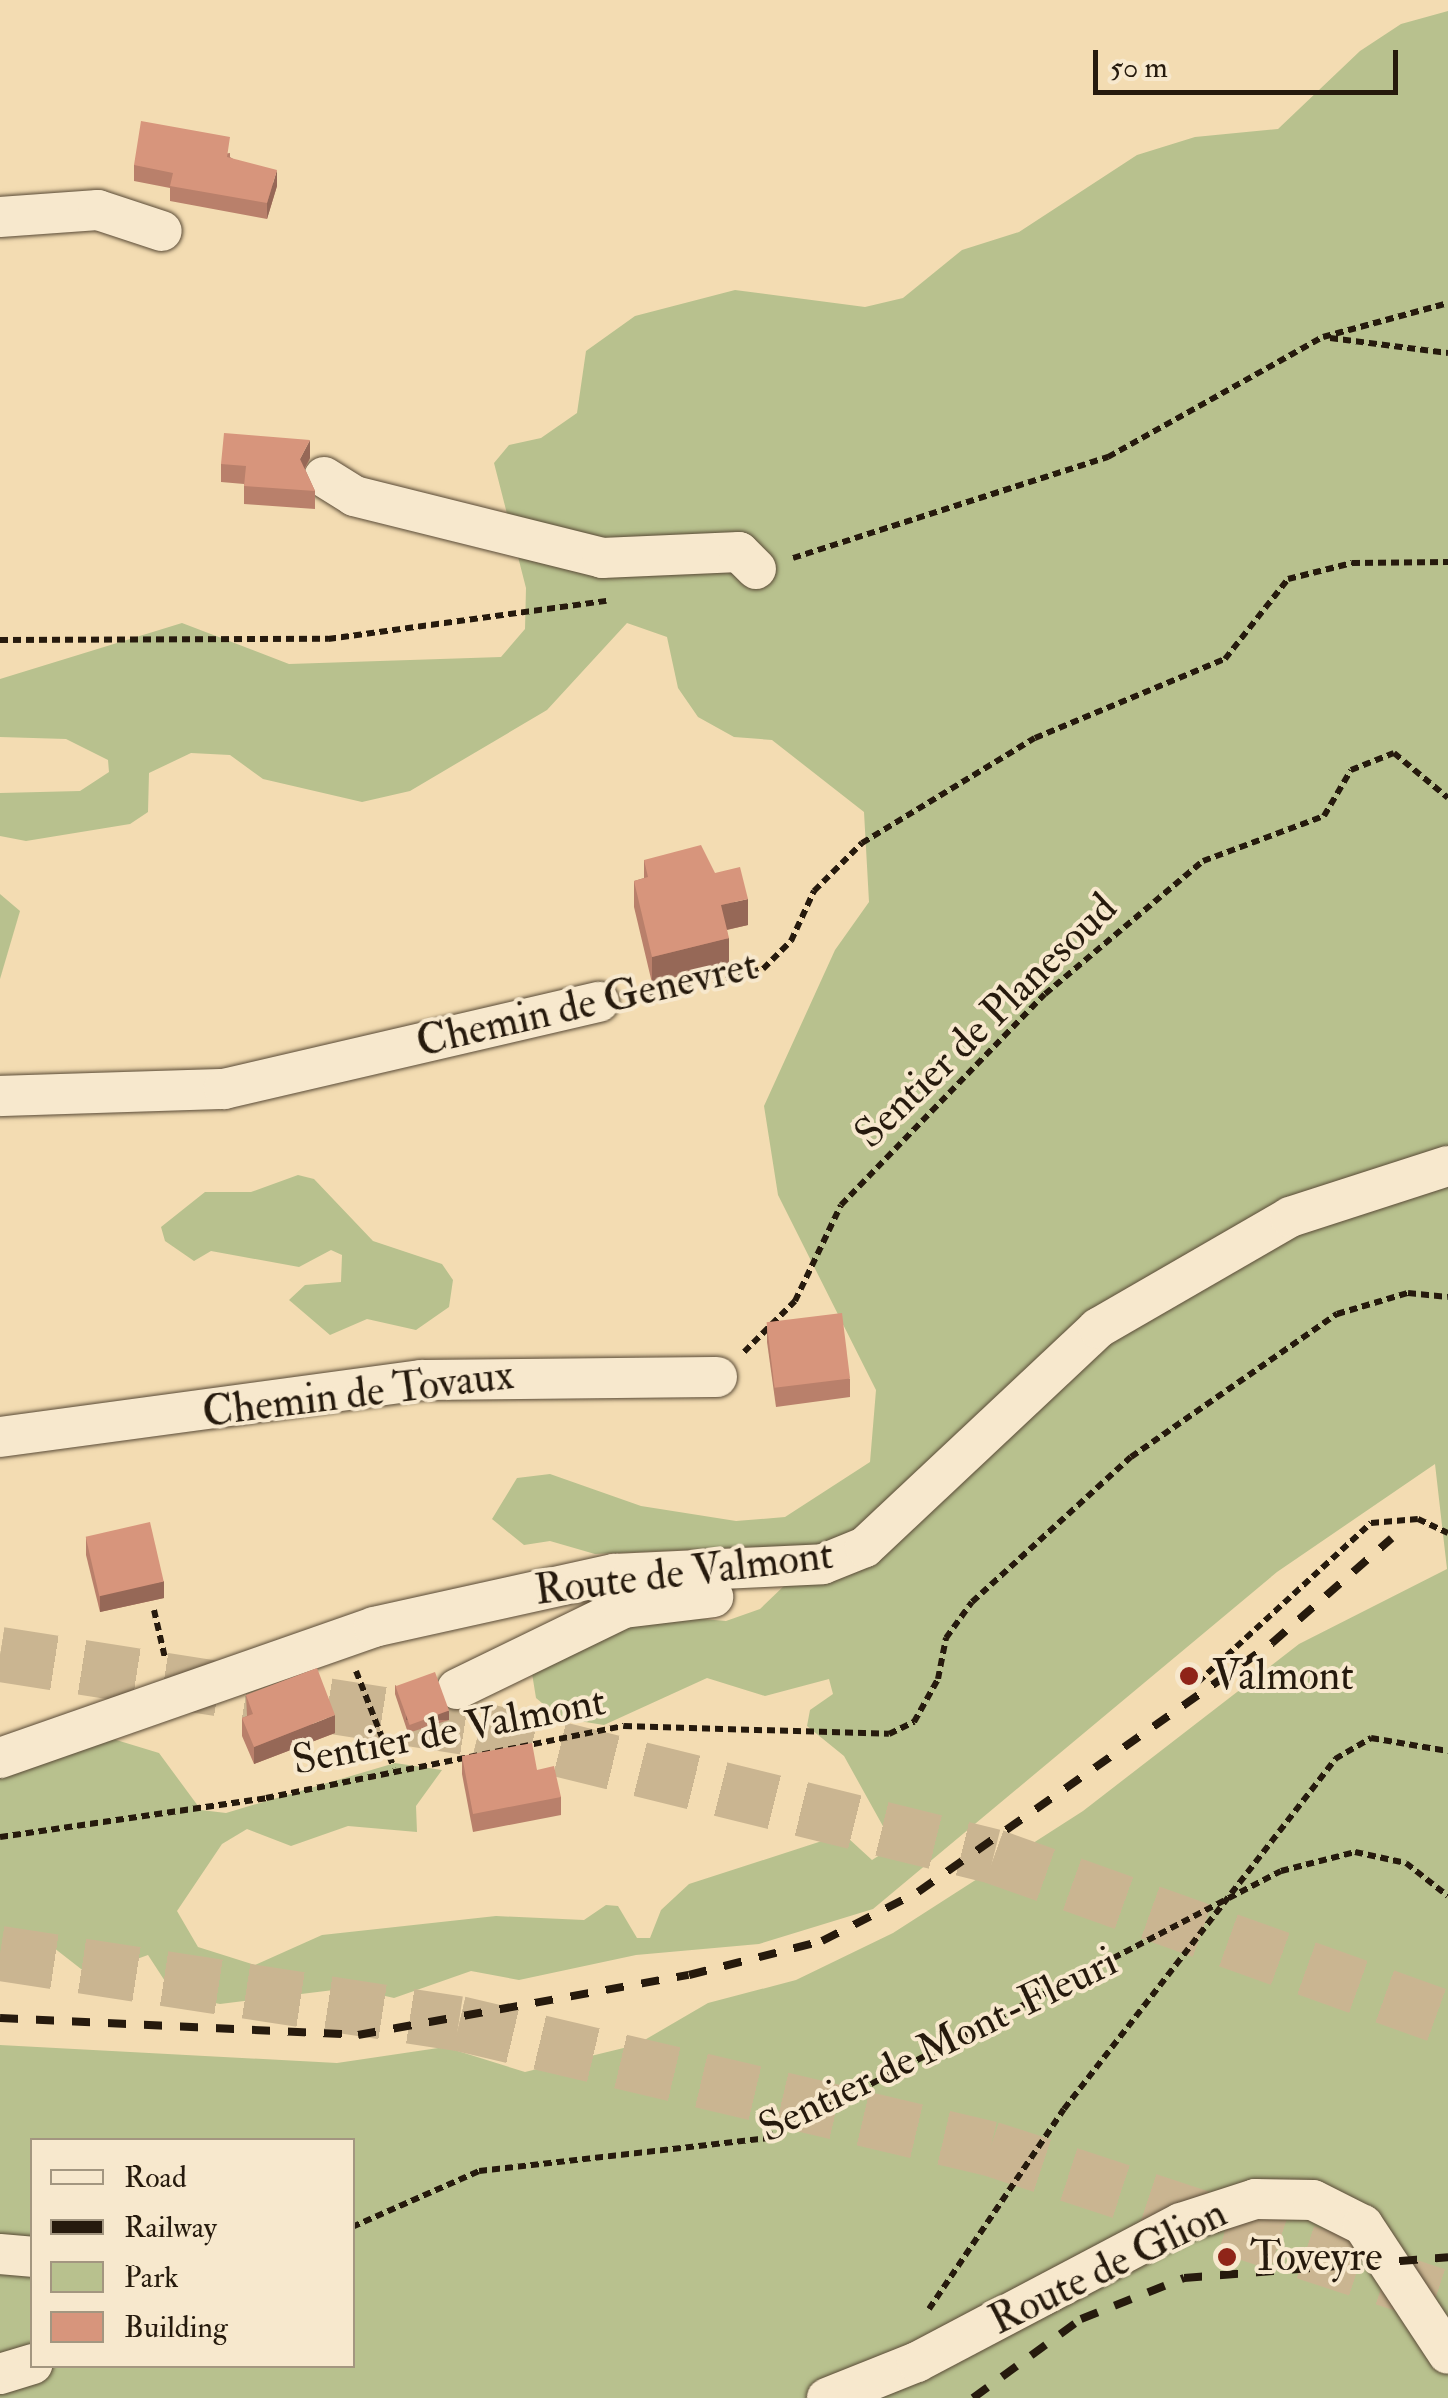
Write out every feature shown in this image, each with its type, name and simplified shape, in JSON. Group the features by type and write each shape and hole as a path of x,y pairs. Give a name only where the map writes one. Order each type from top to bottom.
{"street":[{"path":"0,217 98,210 162,231"},
{"path":"324,477 354,496 602,558 739,552 756,569"},
{"name":"Chemin de Genevret","path":"0,1096 224,1088 599,1002"},
{"name":"Route de Valmont","path":"0,1758 374,1627 614,1574 823,1564 865,1547 1098,1328 1290,1217 1448,1166"},
{"name":"Chemin de Tovaux","path":"0,1436 421,1380 718,1377"},
{"path":"457,1689 624,1608 718,1597 748,1568"},
{"name":"Route de Glion","path":"827,2398 917,2362 1181,2223 1255,2199 1312,2200 1363,2225 1448,2354"},
{"path":"0,2254 30,2257"},
{"path":"0,2374 30,2365"}],"path":[{"path":"1323,337 1448,353"},
{"name":"Chemin de Genevret","path":"599,1002 763,969 792,941 814,891 862,843 1036,738 1225,659 1288,578 1352,563 1448,562"},
{"name":"Sentier de Planesoud","path":"718,1377 794,1301 841,1205 1045,994 1202,862 1324,816 1351,770 1394,753 1448,798"},
{"name":"Sentier de Valmont","path":"0,1837 266,1798 394,1768 624,1726 889,1734 914,1722 938,1680 946,1638 972,1602 1132,1457 1337,1314 1408,1293 1448,1296"},
{"path":"1198,1682 1371,1523 1418,1519 1448,1534"},
{"path":"348,1652 394,1768"},
{"path":"924,2318 1064,2108 1335,1758 1372,1738 1448,1751"},
{"name":"Sentier de Mont-Fleuri","path":"355,2225 480,2172 767,2138 1281,1870 1354,1852 1406,1862 1448,1896"}],"green space":[{"path":"1448,11 1448,2398 0,2398 0,2045 337,2063 445,2047 525,2072 636,2045 708,2003 796,1980 893,1933 1083,1811 1299,1644 1447,1569 1435,1464 1277,1572 873,1909 759,1944 636,1955 519,1980 471,1971 394,1998 350,1988 220,2004 174,1995 148,1955 90,1976 40,1937 0,1957 0,1773 113,1739 159,1753 201,1810 226,1813 395,1763 442,1770 416,1806 417,1832 348,1826 291,1846 247,1829 222,1844 177,1911 198,1947 255,1965 322,1935 496,1916 584,1920 606,1905 618,1906 637,1938 650,1938 661,1910 689,1884 825,1840 848,1838 872,1860 894,1846 844,1756 807,1726 810,1710 833,1694 829,1679 765,1696 707,1678 604,1725 560,1718 536,1698 529,1655 668,1616 726,1621 760,1609 786,1584 756,1547 595,1554 550,1541 524,1545 492,1519 517,1478 550,1474 641,1506 736,1521 785,1517 870,1462 876,1390 778,1195 764,1106 835,950 869,902 864,812 772,740 734,737 698,717 678,688 667,637 627,623 547,710 410,791 362,802 263,779 230,755 191,753 149,773 148,812 130,824 26,841 0,836 0,793 80,791 109,772 108,760 66,739 0,737 0,679 182,623 289,664 501,657 525,629 526,588 494,463 509,445 541,438 577,413 586,351 635,316 735,290 865,307 903,298 962,250 1019,232 1137,155 1195,137 1278,129 1360,51 1401,24"},
{"path":"0,894 20,911 0,979"},
{"path":"298,1175 314,1179 373,1241 442,1264 453,1280 449,1307 416,1330 367,1319 330,1335 289,1300 305,1285 341,1282 342,1255 331,1250 299,1267 211,1251 194,1261 165,1241 161,1227 205,1192 251,1192"}],"building":[{"path":"141,121 230,137 227,157 277,170 267,203 170,186 173,173 134,165"},
{"path":"224,433 310,440 300,459 315,491 244,486 246,466 221,464"},
{"path":"701,845 715,873 740,867 748,899 721,905 729,938 652,957 634,881 648,877 644,860"},
{"path":"842,1313 850,1379 775,1388 767,1322"},
{"path":"150,1522 164,1581 99,1596 86,1537"},
{"path":"317,1668 335,1715 254,1747 242,1718 253,1714 246,1695"},
{"path":"435,1672 449,1711 410,1725 396,1686"},
{"path":"532,1743 537,1770 554,1766 561,1797 473,1814 462,1756"}],"tunnel":[{"path":"0,1654 479,1729 994,1856 1448,2019"},
{"path":"0,1953 459,2023 990,2148 1448,2299"}],"railway":[{"path":"0,2018 358,2035 689,1975 822,1941 918,1892 1272,1643 1392,1538"},
{"path":"973,2398 1081,2319 1184,2278 1448,2257"}],"place":[{"name":"Valmont","path":"1189,1676"},
{"name":"Toveyre","path":"1227,2257"}]}
